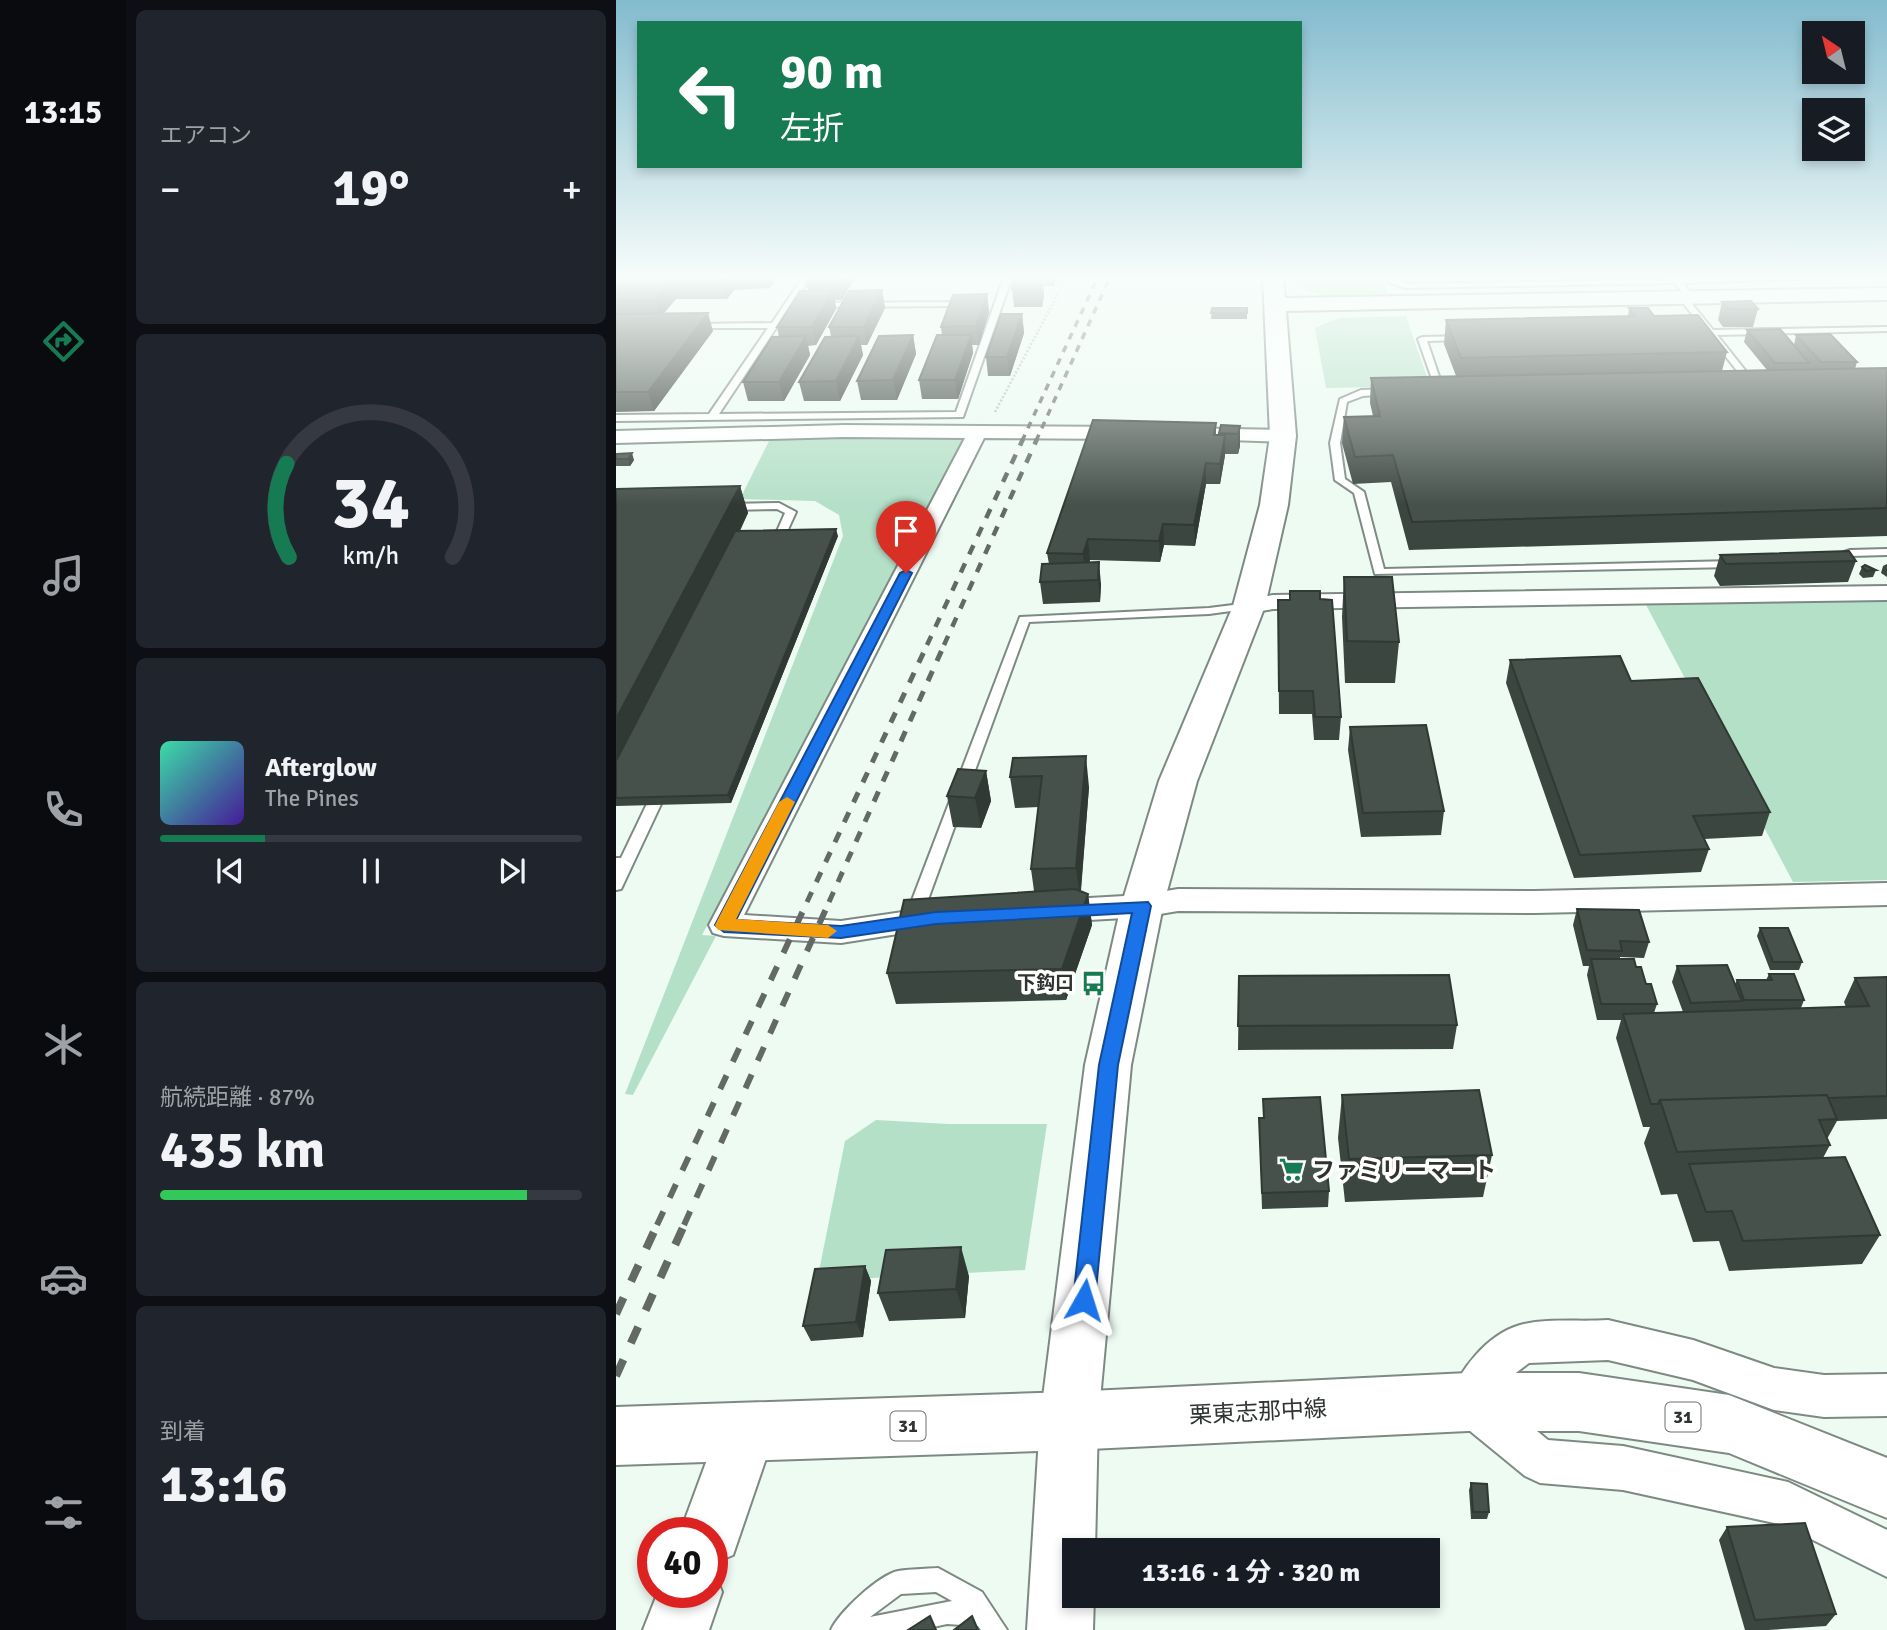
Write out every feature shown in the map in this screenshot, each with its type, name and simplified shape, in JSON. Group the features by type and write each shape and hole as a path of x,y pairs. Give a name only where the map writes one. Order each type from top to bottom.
{"street":[{"path":"1060,1630 1069,1421 1108,1065 1142,906 1178,781 1249,606 1274,505 1283,436 1279,353"},
{"path":"616,437 844,431 1283,436"},
{"path":"963,916 841,932 724,925 975,440 974,433"},
{"path":"1249,606 1273,602 1887,593"},
{"path":"1030,912 1142,906 1178,900 1535,902 1887,894"},
{"path":"1887,1395 1824,1396 1774,1389 1693,1360 1608,1340 1522,1344 1494,1364 1468,1402 1540,1461 1623,1468 1788,1504 1887,1554"},
{"name":"栗東志那中線","path":"616,1436 1069,1421 1468,1402 1578,1402 1729,1424 1887,1488"},
{"path":"717,1517 746,1432"},
{"path":"676,1630 684,1608"}],"lane":[{"path":"712,417 755,353"},
{"path":"616,418 960,415 982,353"},
{"path":"1427,353 1440,391"},
{"path":"1728,353 1753,384"},
{"path":"1739,384 1766,384"},
{"path":"1426,392 1453,391"},
{"path":"1400,392 1361,393 1343,401 1335,443 1340,480 1359,492 1379,572 1746,564"},
{"path":"711,507 779,506 791,512 771,556"},
{"path":"1814,562 1850,553 1887,552"},
{"path":"912,921 1024,619 1209,611 1249,606"},
{"path":"616,885 621,863 667,777"},
{"path":"843,1630 858,1612 897,1583 939,1580 974,1600 988,1622"},
{"path":"867,1630 947,1612 988,1622"}],"path":[{"path":"993,415 1026,353"}],"green space":[{"path":"1320,353 1419,353 1429,383 1423,386 1326,388"},
{"path":"771,437 962,437 967,441 702,935 716,936 633,1095 625,1094 843,536 839,515 815,501 740,499"},
{"path":"1887,601 1887,880 1793,882 1645,603"},
{"path":"876,1120 948,1124 1047,1124 1025,1270 817,1281 845,1141"}],"building":[{"path":"616,353 678,353 648,392 616,392"},
{"path":"762,353 796,353 779,382 743,382"},
{"path":"816,353 850,353 836,381 799,382"},
{"path":"871,353 905,353 893,380 857,381"},
{"path":"930,353 965,353 955,380 919,380"},
{"path":"987,353 1008,353 1007,357 986,357"},
{"path":"1459,353 1680,353 1461,358"},
{"path":"1767,353 1801,353 1809,363 1775,363"},
{"path":"1813,353 1848,353 1857,362 1821,362"},
{"path":"1887,368 1887,508 1412,522 1393,455 1355,457 1344,417 1380,416 1371,378"},
{"path":"1093,420 1216,423 1214,435 1225,435 1220,464 1206,463 1194,525 1163,524 1159,541 1088,539 1083,554 1047,553"},
{"path":"1221,425 1240,426 1238,434 1219,433"},
{"path":"632,453 628,459 616,459 616,454"},
{"path":"740,486 616,719 616,489"},
{"path":"836,529 728,795 616,798 616,761 735,531"},
{"path":"1849,551 1856,561 1726,564 1720,555"},
{"path":"1099,562 1098,580 1040,582 1042,564"},
{"path":"1865,565 1876,570 1866,571 1862,567"},
{"path":"1344,577 1392,577 1399,642 1347,641"},
{"path":"1290,591 1320,591 1320,599 1332,600 1341,717 1315,717 1313,691 1279,691 1278,600 1290,600"},
{"path":"1620,656 1631,681 1698,678 1770,812 1693,816 1709,849 1580,855 1510,660"},
{"path":"1426,725 1444,811 1363,813 1350,727"},
{"path":"1086,756 1076,868 1031,869 1042,776 1010,777 1013,758"},
{"path":"958,769 986,771 975,798 947,796"},
{"path":"1075,889 1088,894 1062,969 887,973 904,900"},
{"path":"1577,909 1639,910 1649,942 1620,941 1622,951 1587,950"},
{"path":"1760,928 1788,928 1802,962 1773,962"},
{"path":"1591,959 1634,959 1636,967 1641,967 1646,984 1651,984 1657,1004 1601,1004"},
{"path":"1727,965 1742,1001 1691,1003 1677,966"},
{"path":"1769,974 1794,974 1804,1000 1744,1000 1737,980 1772,980"},
{"path":"1449,975 1457,1025 1238,1026 1239,976"},
{"path":"1887,977 1887,1096 1660,1100 1658,1104 1651,1104 1623,1014 1869,1006 1855,978"},
{"path":"1479,1090 1492,1155 1349,1159 1342,1095"},
{"path":"1827,1095 1837,1119 1819,1120 1830,1145 1677,1152 1660,1100"},
{"name":"ファミリーマート","path":"1320,1097 1329,1191 1262,1193 1259,1118 1264,1118 1263,1099"},
{"path":"1845,1157 1880,1235 1743,1241 1732,1211 1706,1212 1689,1164"},
{"path":"961,1247 956,1289 878,1293 886,1250"},
{"path":"865,1266 856,1322 803,1326 815,1269"},
{"path":"1471,1483 1487,1484 1489,1512 1473,1512"},
{"path":"1805,1523 1836,1614 1755,1620 1727,1527"},
{"path":"930,1616 936,1630 908,1630"},
{"path":"972,1616 978,1630 954,1630"}],"railway":[{"path":"1022,441 1063,353"},
{"path":"1036,441 1076,353"},
{"path":"927,645 1023,439"},
{"path":"944,645 1037,439"},
{"path":"807,902 928,643"},
{"path":"829,902 945,643"},
{"path":"657,1225 808,900"},
{"path":"684,1225 830,900"},
{"path":"616,1314 658,1223"},
{"path":"616,1376 685,1223"}],"slow traffic":[{"path":"787,802 724,925 828,931"}],"place":[{"name":"下鈎口","path":"1094,983"},
{"name":"ファミリーマート","path":"1292,1170"}],"route":[{"path":"906,573 724,925 841,932 936,918 1142,906 1108,1065 1084,1300"}]}
